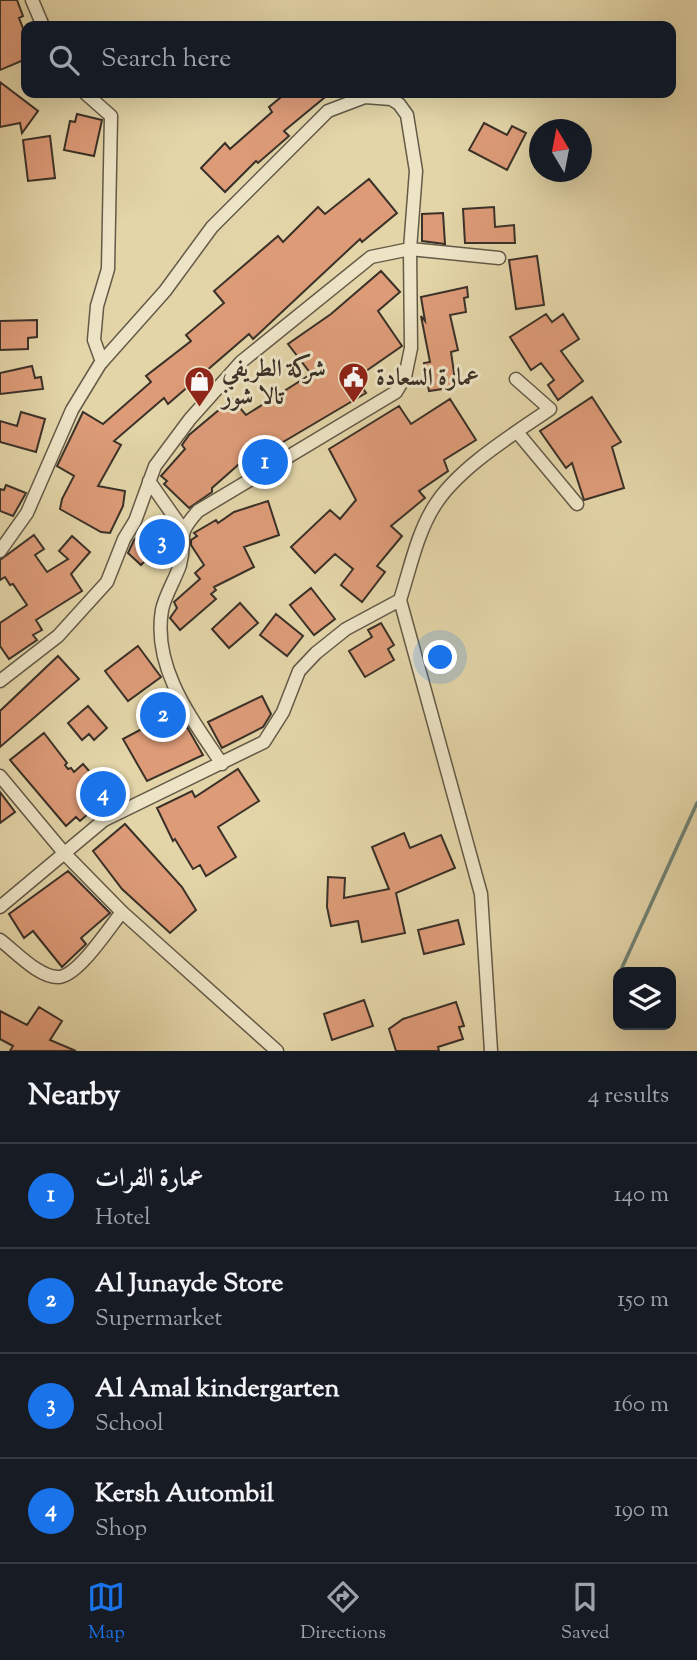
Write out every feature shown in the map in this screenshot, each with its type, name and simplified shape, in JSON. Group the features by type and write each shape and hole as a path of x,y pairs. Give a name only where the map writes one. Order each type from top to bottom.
{"street":[{"path":"32,0 41,21"},
{"path":"91,98 111,116 108,269 97,306 94,340 102,362"},
{"path":"0,551 27,513 85,383 165,291 212,227 328,111 342,103 361,98"},
{"path":"182,528 198,511 396,392 405,377 411,348 410,249 416,171 407,116 391,99 378,98"},
{"path":"0,681 58,636 107,582 155,466 183,428 241,362 371,257 410,249 499,258"},
{"path":"491,1051 481,894 400,600 419,538 435,505 455,482 550,409 516,379"},
{"path":"517,432 577,504"},
{"path":"149,481 182,528 181,563 162,609 161,635 171,682 222,764"},
{"path":"0,907 104,820 264,743 279,720 299,671 316,653 346,629 400,600"},
{"path":"0,776 65,854 122,912 277,1051"},
{"path":"0,940 41,971 58,977 73,973 122,912"}],"building":[{"path":"0,0 17,0 23,16 19,18 21,61 0,70"},
{"path":"0,82 38,111 22,133 20,123 0,127"},
{"path":"280,98 324,98 284,131 289,136 258,163 256,161 225,192 201,168 225,143 230,149 272,112 269,107"},
{"path":"77,114 102,120 94,156 64,150 70,121 75,122"},
{"path":"484,123 507,135 512,126 526,133 507,170 469,150"},
{"path":"50,136 55,178 28,181 23,140"},
{"path":"369,179 397,213 362,242 360,239 253,339 249,334 168,404 164,398 114,441 121,445 98,486 125,491 123,506 110,533 101,532 60,509 74,476 57,466 83,412 103,424 151,382 146,376 191,341 186,335 224,303 214,291 278,236 283,242 318,207 325,214"},
{"path":"494,207 495,227 514,225 515,243 465,243 463,209"},
{"path":"443,213 445,244 422,241 422,214"},
{"path":"537,256 544,305 516,309 509,260"},
{"path":"381,271 400,292 378,311 402,346 356,378 366,393 273,448 254,467 246,458 212,488 212,492 189,508 164,484 167,481 161,476 185,449 182,445 189,435 232,399 246,415 311,374 288,344 331,314"},
{"path":"467,287 468,297 464,298 466,312 450,315 458,350 451,352 456,387 429,391 424,363 430,362 421,316 425,321 421,297"},
{"path":"546,314 552,322 563,314 579,339 561,351 583,381 558,400 548,385 554,380 541,363 531,370 510,337"},
{"path":"37,320 37,337 28,338 28,349 0,350 0,321"},
{"path":"32,366 35,378 41,377 43,389 0,394 0,373"},
{"path":"592,397 621,442 612,447 624,488 584,500 572,463 566,468 540,431"},
{"path":"450,399 476,440 444,460 448,471 419,491 425,498 391,526 402,536 377,566 385,572 362,602 341,585 353,569 335,554 315,573 291,547 330,510 340,519 356,500 329,449 399,406 411,424"},
{"path":"21,412 45,419 36,452 0,442 0,421 17,426"},
{"path":"6,485 26,493 13,516 0,511 0,489 4,490"},
{"path":"268,501 279,535 244,547 254,567 214,587 216,590 211,594 216,599 180,630 170,618 177,608 174,602 200,579 195,573 204,565 191,545 191,540 197,536 194,533 216,520 218,523 234,512"},
{"path":"153,519 170,535 141,565 128,553 134,540"},
{"path":"34,535 44,549 35,555 47,572 68,559 59,551 72,536 90,552 71,574 82,591 36,620 42,630 33,635 37,640 9,659 0,646 0,623 27,605 13,584 10,585 5,577 0,580 0,560"},
{"path":"311,588 335,619 314,635 290,605"},
{"path":"240,603 258,623 229,648 212,629"},
{"path":"276,614 303,636 287,656 260,635"},
{"path":"381,623 394,645 388,649 394,660 365,677 349,651 372,637 368,630"},
{"path":"138,646 161,677 128,701 105,671"},
{"path":"58,656 79,679 0,747 0,711"},
{"path":"262,696 271,714 263,727 222,748 208,722"},
{"path":"88,706 107,728 94,740 89,734 82,740 68,723"},
{"path":"153,723 162,740 187,727 203,755 147,781 123,739"},
{"path":"44,733 67,763 65,765 68,769 71,768 74,772 83,764 110,795 80,821 76,817 66,826 10,760"},
{"path":"238,769 259,801 218,827 236,857 206,876 200,865 193,869 175,839 173,841 157,808 192,791 195,797"},
{"path":"0,792 15,812 0,823"},
{"path":"125,824 182,887 196,910 170,933 122,889 93,851"},
{"path":"404,833 410,848 441,835 455,868 396,893 405,933 362,942 358,921 331,926 327,907 328,877 345,878 344,898 389,889 372,847"},
{"path":"68,871 110,913 81,938 86,944 62,967 33,931 24,938 9,914"},
{"path":"458,920 464,944 424,954 418,930"},
{"path":"364,1000 373,1026 332,1040 324,1014"},
{"path":"456,1002 464,1026 459,1027 463,1039 438,1047 439,1051 396,1051 389,1029 403,1019"},
{"path":"39,1007 62,1021 50,1040 76,1051 10,1051 13,1046 0,1039 0,1011 27,1025"}],"waterway":[{"path":"622,967 697,803"}],"place":[{"name":"عمارة السعادة","path":"353,404"},
{"name":"شركة الطريفي تالا شوز","path":"199,409"},
{"name":"عمارة الفرات","path":"265,462"},
{"name":"Al Amal kindergarten","path":"162,542"},
{"name":"Al Junayde Store","path":"163,715"},
{"name":"Kersh Autombil","path":"103,794"}]}
